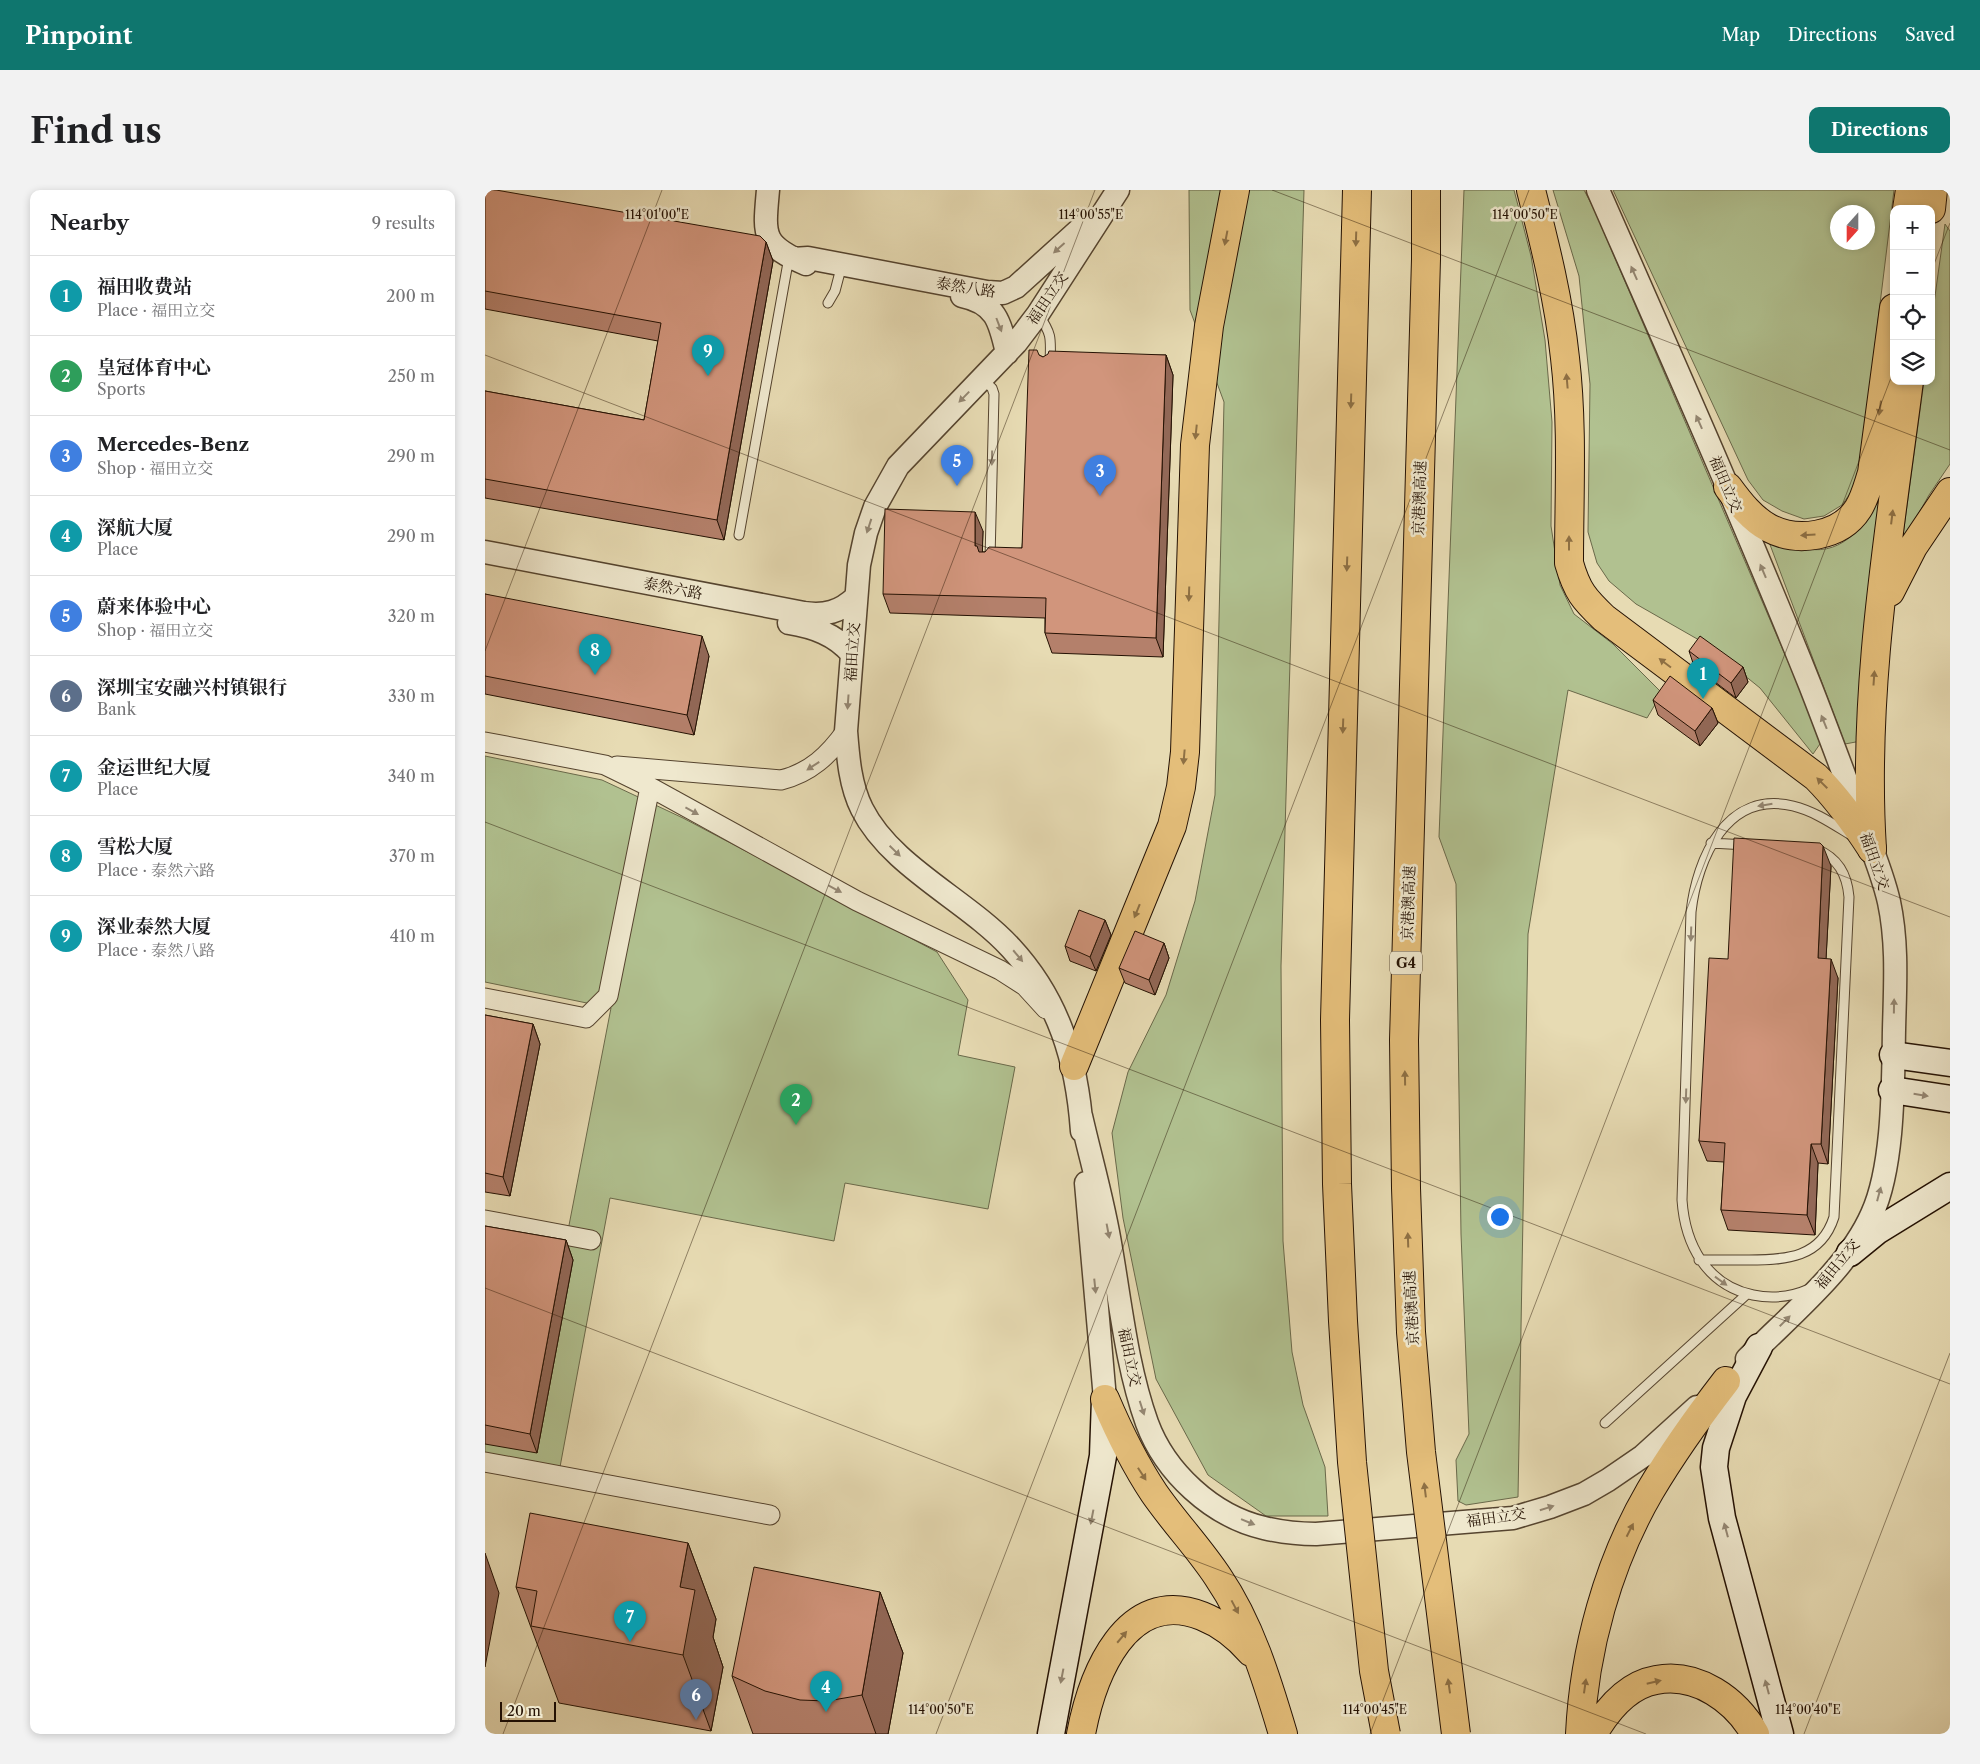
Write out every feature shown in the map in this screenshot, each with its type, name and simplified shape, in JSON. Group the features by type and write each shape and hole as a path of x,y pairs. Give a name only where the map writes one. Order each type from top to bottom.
{"main road":[{"path":"1074,1066 1172,826 1181,787 1185,752 1192,495 1201,384 1209,326 1235,190"},
{"path":"1357,190 1335,1020 1337,1184 1352,1462 1375,1670 1386,1734"},
{"name":"京港澳高速","path":"1426,190 1426,259 1404,1040 1406,1188 1411,1332 1421,1452 1456,1734"},
{"path":"1908,205 1910,190"},
{"path":"1931,205 1933,190"},
{"path":"1947,190 1950,199"},
{"path":"1533,198 1550,264 1566,359 1569,399 1569,563 1575,584 1585,601 1604,618 1816,777 1851,816 1872,849"},
{"path":"1728,487 1751,515 1769,528 1789,535 1809,536 1829,532 1844,524 1858,510 1866,492 1871,473 1890,337"},
{"path":"1872,849 1869,744 1879,621 1908,385"},
{"path":"1879,621 1902,566 1950,492"},
{"path":"1893,1055 1950,1064"},
{"path":"1892,1090 1950,1099"},
{"path":"1850,1253 1877,1231 1950,1186"},
{"path":"1759,1347 1733,1396 1716,1448 1714,1467 1722,1518 1779,1734"},
{"path":"1580,1734 1589,1658 1599,1614 1625,1541 1649,1492 1666,1465 1685,1435 1726,1381"},
{"path":"1105,1399 1120,1434 1135,1462 1155,1493 1219,1577 1237,1609 1261,1663 1283,1734"},
{"path":"1051,1734 1103,1456 1105,1399"},
{"path":"1083,1722 1097,1677 1110,1652 1126,1632 1143,1617 1167,1610 1189,1611 1213,1621 1237,1636 1261,1663"},
{"path":"1593,1734 1613,1706 1625,1695 1639,1686 1656,1680 1675,1679 1695,1683 1714,1690 1742,1714 1755,1734"}],"street":[{"name":"泰然八路","path":"768,190 765,219 767,234 774,246 791,258 806,264 841,272 978,300 988,306 995,316 1007,353"},
{"name":"福田立交","path":"1081,1116 1108,1230 1131,1366 1148,1424 1163,1456 1183,1480 1205,1500 1238,1518 1262,1528 1291,1534 1316,1534 1513,1518 1584,1494 1643,1456 1726,1381 1823,1283 1850,1253 1864,1231 1874,1210 1880,1190 1887,1148 1892,1090 1895,964 1892,920 1888,898 1833,743 1787,628 1728,487 1597,190"},
{"name":"泰然八路","path":"791,258 808,258 987,292 1003,293 1016,287 1113,197"},
{"name":"福田立交","path":"1105,1399 1089,1233 1081,1116 1074,1066 1065,1036 1048,998 1031,972 1011,947 984,922 909,864 876,830 862,808 853,783 847,755 847,731 851,654 859,565 866,533 875,507 917,445 1007,353 1038,314 1113,197"},
{"name":"泰然六路","path":"485,552 814,614 833,612 846,606 856,597"},
{"name":"泰然六路","path":"485,564 807,626 830,635 846,647 851,654"},
{"path":"485,742 605,766 781,780 795,776 821,761 847,731"},
{"path":"605,766 650,787 857,901 1000,970 1031,992 1049,1012 1065,1036"},
{"path":"485,998 586,1018 608,996 650,787"},
{"path":"485,1220 591,1240"},
{"path":"485,1462 770,1515"}],"lane":[{"path":"739,535 791,258"},
{"path":"828,303 835,291 841,272"},
{"path":"1038,314 1051,338 1050,370"},
{"path":"982,378 992,388 994,394 990,566"},
{"path":"1823,1283 1799,1293 1776,1298 1747,1294 1722,1283 1710,1273 1699,1260 1687,1232 1683,1218 1682,1200 1691,912 1698,874 1711,843 1736,816 1751,808 1765,804 1794,806 1835,824 1872,849"},
{"path":"1711,843 1759,846"},
{"path":"1699,1260 1780,1260 1797,1256 1819,1243 1826,1235 1834,1217 1848,891 1844,875 1833,858 1815,849 1806,848"},
{"path":"1605,1423 1747,1294"}],"green space":[{"path":"1189,190 1304,190 1281,966 1283,1241 1292,1352 1303,1405 1325,1467 1328,1516 1266,1516 1208,1475 1156,1379 1123,1218 1112,1133 1128,1072 1166,995 1195,901 1215,795 1224,402 1190,310"},
{"path":"1464,190 1514,190 1531,256 1545,340 1552,422 1551,526 1560,585 1574,614 1613,644 1662,693 1647,718 1568,690 1528,934 1518,1497 1466,1505 1458,1501 1456,1460 1469,1434 1461,1234 1456,884 1439,837"},
{"path":"1553,190 1584,190 1594,209 1822,741 1813,754 1760,688 1706,644 1636,604 1609,581 1597,563 1588,532 1590,384 1579,276"},
{"path":"1613,190 1894,190 1892,205 1890,205 1890,223 1860,467 1854,488 1842,505 1824,516 1804,519 1782,511 1763,500 1748,480"},
{"path":"1945,224 1950,231 1950,464 1929,495 1902,543 1923,385 1935,385 1935,296"},
{"path":"1881,496 1861,741 1845,744 1766,534 1807,549 1820,550 1832,547 1843,542 1861,527"},
{"path":"485,756 602,780 683,818 937,952 968,1000 958,1055 1015,1067 988,1209 845,1183 834,1241 610,1198 560,1467 485,1453 485,1231 565,1246 611,1008 485,982"}],"building":[{"path":"485,190 496,190 760,236 766,242 717,520 485,479 485,391 644,420 661,323 485,291"},
{"path":"1029,350 1037,350 1039,355 1043,357 1049,351 1166,355 1156,638 1045,633 1046,598 883,594 885,509 975,512 975,546 977,546 979,552 985,552 989,547 1022,548"},
{"path":"485,594 702,636 687,715 485,676"},
{"path":"1700,636 1743,667 1731,683 1689,651"},
{"path":"1670,676 1712,708 1695,731 1653,700"},
{"path":"1734,838 1820,843 1823,846 1818,958 1831,959 1821,1144 1811,1144 1807,1215 1721,1210 1725,1143 1699,1141 1709,958 1728,959"},
{"path":"1079,910 1105,920 1090,957 1065,946"},
{"path":"1135,931 1164,943 1149,980 1119,968"},
{"path":"485,1015 533,1024 503,1177 485,1173"},
{"path":"485,1226 566,1240 530,1434 485,1425"},
{"path":"530,1513 688,1543 680,1587 695,1590 683,1655 531,1626 537,1591 516,1587"},
{"path":"754,1567 880,1592 862,1695 827,1701 800,1700 765,1691 732,1676"}],"place":[{"name":"深业泰然大厦","path":"708,376"},
{"name":"蔚来体验中心","path":"957,486"},
{"name":"Mercedes-Benz","path":"1100,496"},
{"name":"雪松大厦","path":"595,675"},
{"name":"福田收费站","path":"1703,699"},
{"name":"皇冠体育中心","path":"796,1125"},
{"name":"金运世纪大厦","path":"630,1642"},
{"name":"深航大厦","path":"826,1712"},
{"name":"深圳宝安融兴村镇银行","path":"696,1720"}]}
